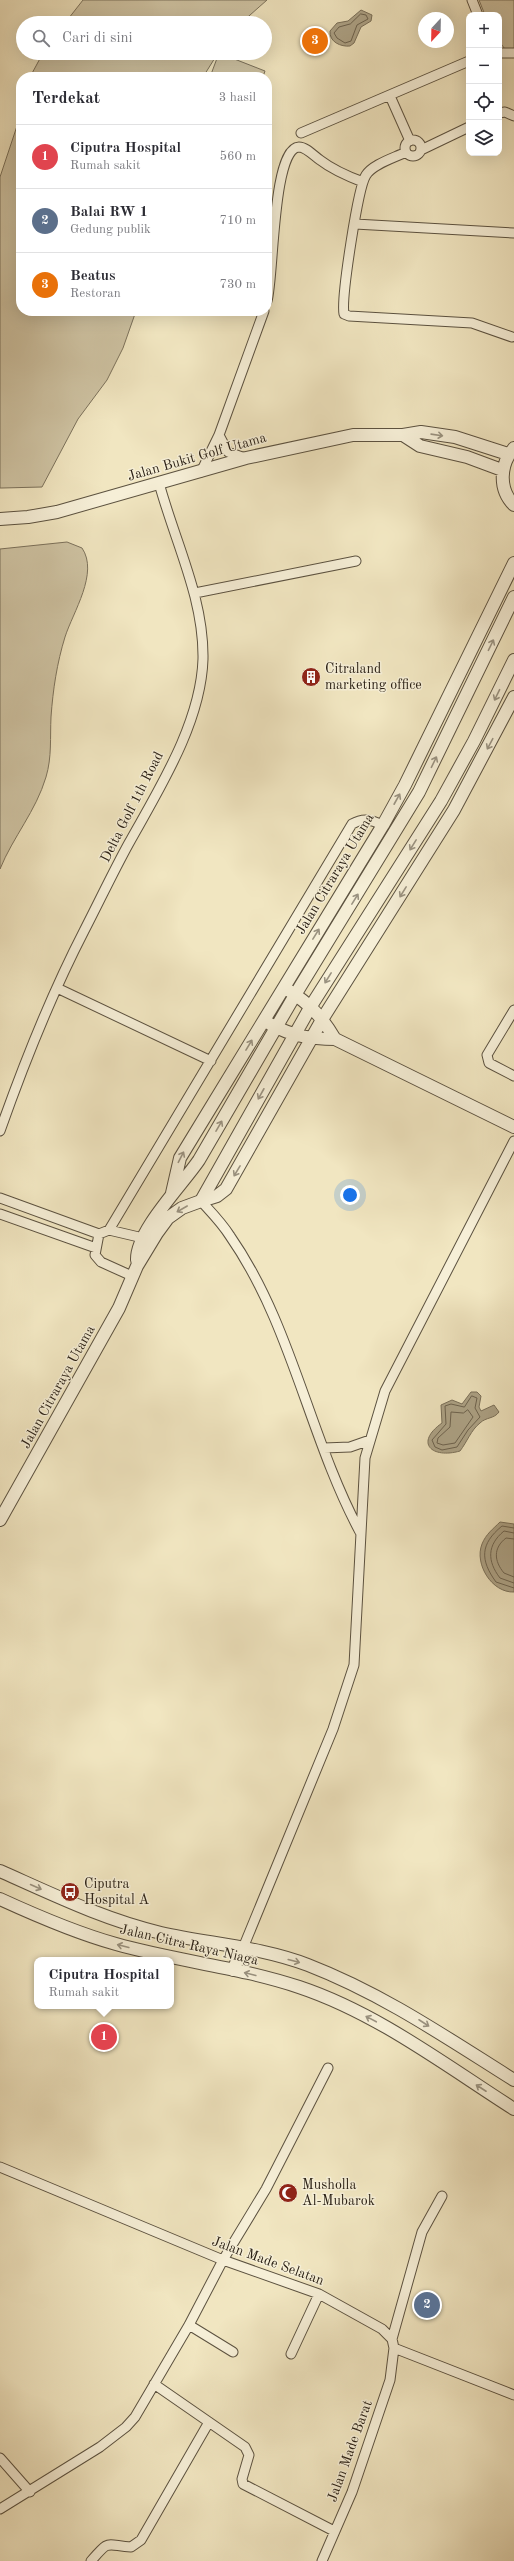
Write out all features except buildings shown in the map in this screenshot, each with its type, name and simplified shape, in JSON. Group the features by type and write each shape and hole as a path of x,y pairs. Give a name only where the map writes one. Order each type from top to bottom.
{"street":[{"path":"472,0 477,12"},
{"path":"502,53 514,53"},
{"path":"301,133 466,62"},
{"path":"390,96 410,141"},
{"path":"502,112 505,112 514,116"},
{"path":"406,152 414,156 421,150 466,128"},
{"path":"410,141 419,143 421,150"},
{"path":"406,152 405,146 410,141"},
{"path":"272,248 278,184 288,154 293,149 299,147 306,150 327,166 363,182"},
{"path":"406,152 371,169 363,182 354,224 344,314 349,316 472,323 512,337"},
{"path":"354,224 514,232"},
{"path":"201,472 219,435 262,316"},
{"name":"Jalan Bukit Golf Utama","path":"0,518 28,517 58,512 246,458 352,435 403,435 421,432 455,437 508,451"},
{"path":"219,435 228,452 246,458"},
{"path":"403,435 420,446 499,468"},
{"path":"508,451 499,468 503,486 514,505"},
{"name":"Delta Golf 1th Road","path":"0,1131 23,1068 57,988 125,850 155,800 191,718 200,686 203,660 195,593 170,523 159,483"},
{"path":"195,593 356,561"},
{"name":"Jalan Citraraya Utama","path":"172,1194 180,1158 383,825 405,785 514,563"},
{"name":"Jalan Citraraya Utama","path":"134,1271 136,1255 143,1238 172,1194 199,1160 295,995 419,792 514,597"},
{"path":"360,1533 344,1502 303,1388 261,1290 230,1235 201,1201 311,1006 441,801 477,735 514,660"},
{"name":"Jalan Citraraya Utama","path":"0,1520 120,1308 134,1271 168,1218 182,1208 217,1196 226,1189 322,1018 454,810 514,696"},
{"path":"109,1230 352,824 360,819 369,819 383,825"},
{"path":"283,987 311,1006 322,1018 335,1039"},
{"path":"57,988 211,1061"},
{"path":"514,1010 487,1055 489,1063 514,1076"},
{"path":"264,1020 276,1028 294,1036 311,1039 335,1039 514,1127"},
{"path":"233,1970 333,1729 354,1665 365,1458 385,1391 514,1141"},
{"path":"0,1198 99,1234 109,1230 143,1238"},
{"path":"0,1214 96,1248"},
{"path":"99,1234 96,1255 101,1262 134,1271"},
{"path":"324,1448 350,1447 370,1440"},
{"name":"Jalan Citra Raya Niaga","path":"0,1871 121,1923 161,1933 243,1948 306,1965 352,1983 401,2008 514,2080"},
{"name":"Jalan Citra Raya Niaga","path":"0,1899 42,1918 115,1944 233,1970 298,1987 342,2004 388,2028 514,2109"},
{"path":"0,2509 30,2492 100,2447 126,2427 135,2417 189,2325 222,2260 266,2189 328,2068"},
{"name":"Jalan Made Selatan","path":"0,2167 222,2260 319,2294 382,2329 393,2343 514,2396"},
{"name":"Jalan Made Barat","path":"322,2561 352,2492 390,2380 393,2343 422,2232 442,2196"},
{"path":"291,2354 319,2294"},
{"path":"189,2325 233,2352"},
{"path":"154,2384 248,2451 242,2479 243,2484 334,2531"},
{"path":"91,2561 106,2545 114,2543 131,2547 141,2540 209,2422"},
{"path":"0,2458 30,2492"}],"shaded area":[{"path":"83,0 267,0 249,16 70,16"},
{"path":"479,0 514,0 514,52 507,52 502,45 502,12 484,12"},
{"path":"39,60 214,60 206,72 33,72"},
{"path":"216,60 237,60 265,71 265,72 212,72"},
{"path":"16,129 16,316 134,316 123,348 107,380 78,419 42,487 0,488 0,177"},
{"path":"67,542 82,548 88,569 83,592 62,647 54,686 48,770 42,789 0,869 0,549"}],"water":[{"path":"361,10 372,15 371,21 361,27 354,43 350,46 339,45 336,43 331,38 330,31 337,23 348,21"},
{"path":"471,1392 477,1392 481,1396 479,1407 481,1411 494,1405 499,1412 495,1416 482,1421 477,1426 460,1451 441,1453 430,1448 428,1443 429,1437 442,1423 441,1405 452,1400 462,1404"},
{"path":"500,1522 514,1524 514,1592 506,1591 492,1583 483,1568 481,1560 480,1552 484,1540"}],"place":[{"name":"Beatus","path":"315,41"},
{"name":"Citraland marketing office","path":"311,677"},
{"name":"Ciputra Hospital A","path":"70,1892"},
{"name":"Ciputra Hospital","path":"104,2037"},
{"name":"Musholla Al-Mubarok","path":"288,2193"},
{"name":"Balai RW 1","path":"427,2305"}]}
